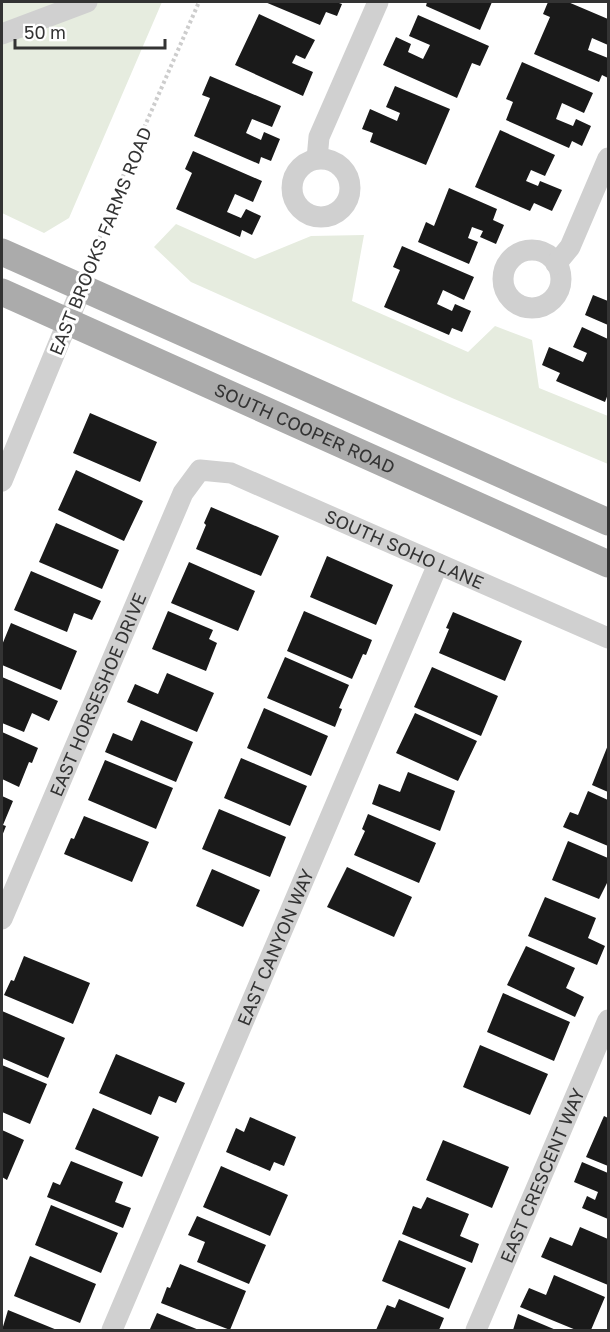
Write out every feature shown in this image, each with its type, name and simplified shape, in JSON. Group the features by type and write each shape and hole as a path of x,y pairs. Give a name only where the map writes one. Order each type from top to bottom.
{"main road":[{"path":"2,252 609,522"},
{"name":"SOUTH COOPER ROAD","path":"2,292 609,564"}],"street":[{"path":"2,34 87,2"},
{"path":"317,159 319,137 378,2"},
{"path":"556,264 570,247 609,158"},
{"name":"EAST BROOKS FARMS ROAD","path":"2,481 82,287"},
{"name":"SOUTH SOHO LANE","path":"200,471 231,472 609,638"},
{"name":"EAST HORSESHOE DRIVE","path":"3,906 183,493 200,471"},
{"name":"EAST CANYON WAY","path":"112,1330 438,564"},
{"name":"EAST CRESCENT WAY","path":"476,1330 609,1020"}],"path":[{"name":"EAST BROOKS FARMS ROAD","path":"82,287 116,192 199,2"}],"shaded area":[{"path":"2,2 162,2 69,218 44,233 2,213"},
{"path":"176,224 255,259 311,236 364,235 352,301 468,352 495,326 532,340 539,388 608,416 608,464 452,398 191,282 154,247"}],"building":[{"path":"265,2 336,2 342,4 337,16 326,12 320,25"},
{"path":"427,2 492,2 480,30 426,6"},
{"path":"548,2 568,2 608,19 608,45 592,38 588,50 608,58 608,78 602,75 599,82 534,54 550,17 543,14"},
{"path":"259,14 315,40 305,59 296,55 292,63 313,72 303,96 235,65"},
{"path":"418,15 489,46 480,66 472,63 457,98 383,65 396,37 411,44 408,52 423,59 430,45 409,36"},
{"path":"522,62 593,93 584,113 562,103 556,119 573,126 576,119 591,126 582,146 572,141 569,148 506,120 513,102 506,99"},
{"path":"210,76 281,106 272,127 252,119 246,133 261,140 264,132 280,139 271,161 261,157 259,164 194,136 210,98 202,95"},
{"path":"395,86 450,109 426,165 370,142 373,133 362,129 370,109 397,121 400,113 386,107"},
{"path":"500,130 555,155 545,176 531,170 526,181 538,186 540,181 562,190 552,211 534,203 530,211 475,187"},
{"path":"193,151 262,181 253,202 235,194 227,212 241,218 246,209 261,216 252,235 242,230 240,237 176,209 192,173 185,169"},
{"path":"449,188 497,209 493,220 504,225 496,244 480,237 483,231 472,227 468,238 478,242 469,264 418,242 426,222 434,226"},
{"path":"402,246 474,277 464,300 443,290 437,304 452,311 455,304 471,311 462,332 452,328 449,335 384,307 400,270 393,267"},
{"path":"593,295 608,301 608,325 585,315"},
{"path":"582,327 608,339 608,394 605,402 556,381 560,373 542,365 549,347 583,362 587,353 573,347"},
{"path":"90,413 157,442 140,482 73,453"},
{"path":"76,470 143,501 124,541 58,510"},
{"path":"211,507 279,536 261,576 196,549"},
{"path":"56,523 119,550 102,589 39,562"},
{"path":"327,556 393,585 376,625 310,597"},
{"path":"189,562 255,591 238,631 171,603"},
{"path":"31,571 101,601 92,620 74,613 67,632 14,610"},
{"path":"168,611 213,630 209,639 217,643 206,671 152,649"},
{"path":"304,611 372,640 352,679 287,651"},
{"path":"453,612 522,641 505,681 439,653"},
{"path":"11,623 77,651 61,690 2,665 2,645"},
{"path":"285,657 349,685 339,708 342,709 335,727 267,698"},
{"path":"432,667 498,696 481,736 414,707"},
{"path":"167,673 214,693 197,732 127,702 135,684 158,694"},
{"path":"2,677 58,701 49,721 32,713 24,732 2,723"},
{"path":"264,708 328,736 311,776 247,748"},
{"path":"415,713 477,741 458,781 396,753"},
{"path":"141,720 193,742 176,782 105,752 113,733 132,741"},
{"path":"2,732 38,748 32,763 29,762 19,787 2,779"},
{"path":"608,745 608,792 592,785"},
{"path":"241,758 307,786 290,826 224,798"},
{"path":"105,760 173,788 156,829 88,800"},
{"path":"408,772 455,791 440,831 372,804 379,784 400,792"},
{"path":"588,791 608,800 608,846 563,827 570,812 578,815"},
{"path":"2,796 13,801 3,825 6,826 2,836"},
{"path":"219,809 286,837 270,877 202,849"},
{"path":"368,814 436,843 419,883 354,855 365,831 362,829"},
{"path":"84,816 149,842 132,882 64,854 71,838 74,839"},
{"path":"568,841 608,858 608,881 599,899 552,880"},
{"path":"347,867 412,897 394,937 327,907"},
{"path":"212,869 260,890 243,927 196,906"},
{"path":"545,897 596,918 588,938 605,946 597,965 528,936"},
{"path":"526,946 575,968 566,988 584,997 575,1017 507,985"},
{"path":"24,956 90,983 73,1024 4,995 11,980 14,981"},
{"path":"503,993 570,1022 554,1061 487,1032"},
{"path":"2,1011 65,1038 48,1078 2,1058"},
{"path":"480,1045 548,1074 530,1115 463,1087"},
{"path":"116,1054 185,1083 176,1103 159,1096 151,1115 99,1093"},
{"path":"2,1065 47,1084 30,1124 2,1112"},
{"path":"93,1108 159,1137 142,1177 75,1149"},
{"path":"604,1116 608,1118 608,1166 586,1157"},
{"path":"250,1117 296,1137 284,1166 274,1162 270,1171 226,1152 236,1128 244,1132"},
{"path":"2,1130 24,1140 7,1180 2,1177"},
{"path":"443,1140 509,1167 492,1208 426,1180"},
{"path":"71,1161 123,1182 115,1202 131,1208 123,1228 47,1197 53,1182 60,1185"},
{"path":"582,1162 608,1173 608,1219 582,1208 587,1196 595,1200 598,1192 574,1182"},
{"path":"221,1166 288,1195 270,1236 203,1207"},
{"path":"427,1197 469,1214 460,1236 479,1244 472,1263 402,1234 413,1206 421,1209"},
{"path":"51,1205 118,1233 101,1273 35,1245"},
{"path":"197,1216 266,1245 249,1284 197,1262 205,1242 188,1235"},
{"path":"580,1227 608,1239 608,1285 541,1257 550,1237 572,1246"},
{"path":"399,1240 466,1268 449,1309 382,1281"},
{"path":"30,1256 96,1284 80,1323 14,1296"},
{"path":"180,1264 246,1291 230,1330 161,1303"},
{"path":"554,1275 605,1297 591,1330 576,1330 520,1307 529,1288 546,1295"},
{"path":"399,1299 444,1318 439,1330 376,1330 387,1305 395,1308"},
{"path":"8,1310 57,1330 2,1330"},
{"path":"157,1313 199,1330 150,1329"},
{"path":"518,1314 556,1330 513,1330"}]}
